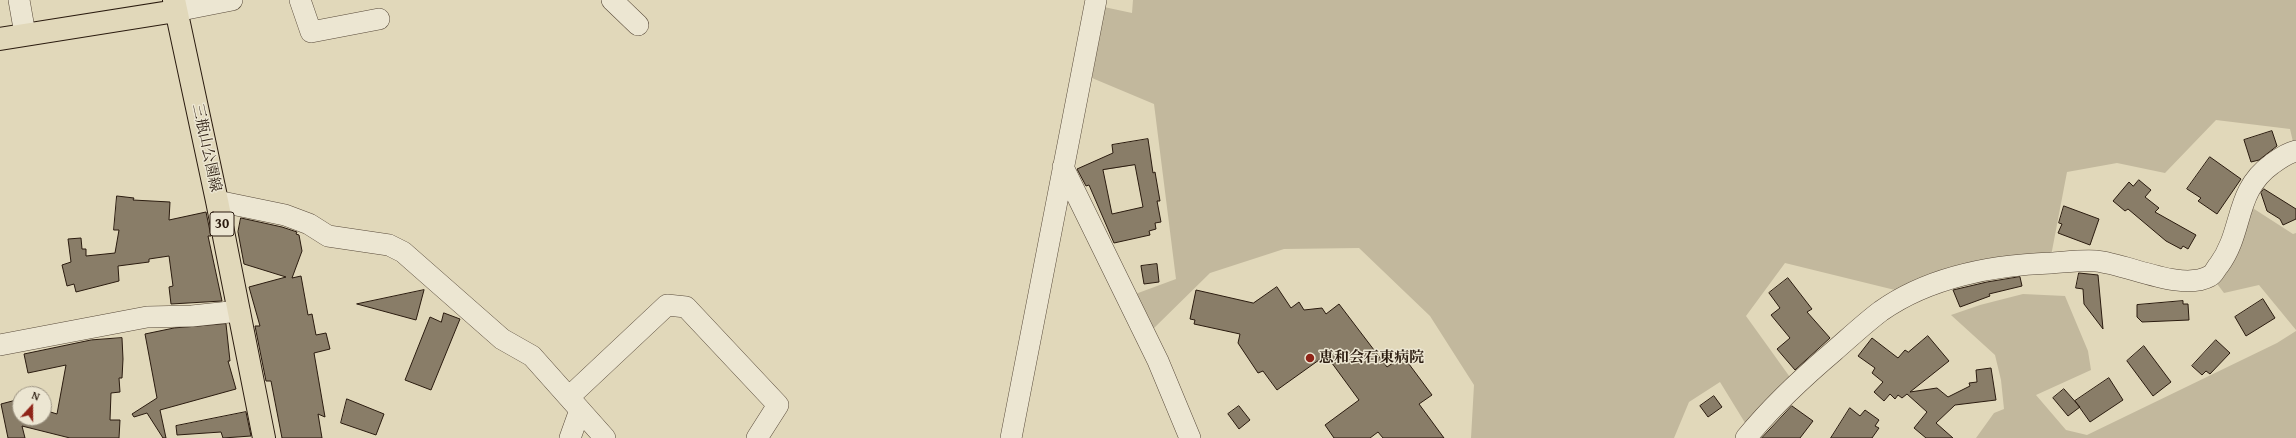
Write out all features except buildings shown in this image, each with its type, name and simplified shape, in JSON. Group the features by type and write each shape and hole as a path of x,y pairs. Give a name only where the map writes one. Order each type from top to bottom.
{"main road":[{"path":"0,39 175,5"},
{"name":"三瓶山公園線","path":"175,5 217,201 264,438"}],"street":[{"path":"19,0 25,34"},
{"path":"175,5 232,0"},
{"path":"300,0 311,32 379,19"},
{"path":"612,0 638,25"},
{"path":"1012,438 1096,0"},
{"path":"1746,438 1772,406 1800,379 1882,310 1912,293 1949,278 2018,264 2096,261 2135,269 2168,279 2194,280 2211,275 2227,254 2248,189 2264,170 2288,153 2296,151"},
{"path":"1063,167 1158,361 1190,438"},
{"path":"217,201 285,216 309,224 328,236 383,244 403,252 502,339 532,356 605,438"},
{"path":"570,438 574,404 667,305 686,307 778,405 757,438"},
{"path":"0,345 147,317 192,316 239,311"}],"shaded area":[{"path":"1133,0 2296,0 2296,146 2294,146 2290,129 2216,120 2165,173 2117,163 2067,172 2051,256 1899,291 1785,263 1746,316 1792,380 1747,426 1720,382 1689,402 1674,438 1471,438 1474,385 1430,316 1359,248 1284,249 1210,273 1151,331 1130,296 1176,279 1154,104 1092,78 1104,7 1132,13"},
{"path":"2248,205 2293,234 2296,233 2296,330 2259,285 2224,293 2215,281"},
{"path":"2023,294 2065,296 2088,351 2091,370 2036,395 2066,430 2087,435 2277,343 2296,331 2296,438 1976,438 1994,413 2004,409 2001,380 1995,355 1951,315 1980,305"}],"place":[{"name":"恵和会石東病院","path":"1310,358"}]}
